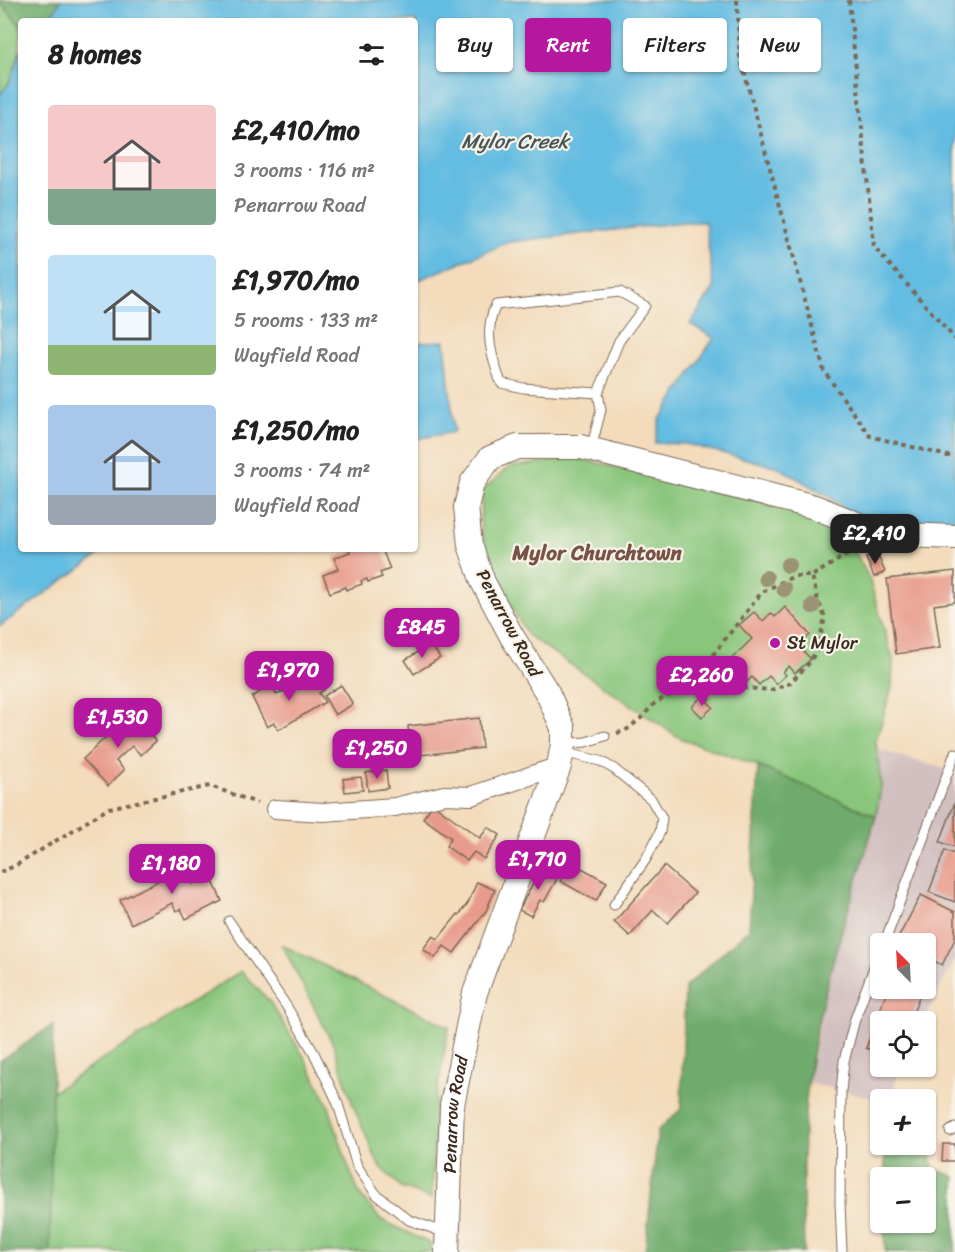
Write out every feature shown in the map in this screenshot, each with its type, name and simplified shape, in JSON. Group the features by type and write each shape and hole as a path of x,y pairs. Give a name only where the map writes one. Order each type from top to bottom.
{"street":[{"name":"Penarrow Road","path":"448,1243 452,1105 475,993 562,754 563,728 548,694 511,635 483,582 470,545 466,507 472,483 490,458 517,447 581,447 815,507 881,534 955,537"},
{"path":"275,809 323,812 395,807 444,795 471,796 562,754"}],"lane":[{"path":"591,449 601,410 598,393 620,341 645,306 620,292 496,305 490,316 490,351 501,383 523,388 598,393"},
{"path":"562,754 586,742 605,736"},
{"path":"888,933 955,753"},
{"path":"562,754 600,761 614,769 651,799 662,818 660,832 651,850 614,905"},
{"path":"229,921 287,1007 314,1053 337,1101 357,1167 376,1194 408,1220 448,1243"},
{"path":"842,1252 841,1102 844,1061 855,1019 870,978"}],"path":[{"path":"737,0 740,56 824,372 870,436 947,456 955,455"},
{"path":"849,0 874,247 955,339"},
{"path":"605,736 625,731 655,703 691,683 762,592 794,576 812,576 881,534"},
{"path":"691,683 699,688 711,690 746,688 771,690 790,682 810,662 818,647 825,617 818,601 812,576"},
{"path":"708,700 711,690"},
{"path":"0,872 15,866 109,808 210,786 275,809"}],"shaded area":[{"path":"876,749 955,772 955,958 936,995 936,933 870,933 870,999 934,999 928,1011 870,1011 870,1077 897,1077 893,1089 870,1089 870,1098 808,1083 829,974 876,816 880,776"}],"green space":[{"path":"0,0 61,0 48,18 18,18 18,23"},
{"path":"0,2 18,23 18,57 10,80 0,95"},
{"path":"577,458 814,514 849,541 869,578 893,659 892,687 876,741 881,787 876,816 758,766 680,738 527,635 488,564 480,522 483,490 509,467"},
{"path":"758,766 876,816 828,981 813,1048 804,1125 804,1252 645,1252 658,1130 681,1109 685,987 749,929"},
{"path":"282,945 449,1027 436,1097 432,1199 402,1188 379,1166 353,1105 334,1046"},
{"path":"241,971 270,1002 305,1058 328,1104 360,1195 380,1219 431,1244 430,1252 50,1252 52,1092"},
{"path":"53,1025 50,1252 0,1252 0,1061"},
{"path":"885,1155 931,1155 933,1167 885,1167"},
{"path":"936,1169 955,1177 955,1252 885,1252 884,1233 936,1233"}],"water":[{"name":"Mylor Creek","path":"61,0 955,0 955,530 904,525 870,518 847,511 829,497 778,467 686,444 655,443 660,419 714,338 690,324 714,288 705,222 684,222 509,242 418,280 418,18 50,18"},
{"path":"18,58 18,552 103,552 0,626 0,95 9,84"},
{"path":"445,341 454,432 418,439 418,342"}],"building":[{"path":"350,552 383,552 390,569 380,573 382,577 368,582 367,579 361,581 362,584 330,593 323,575 338,569 334,558"},
{"path":"877,553 885,572 874,577 866,558"},
{"path":"955,571 955,602 934,605 940,648 896,654 887,579"},
{"name":"St Mylor","path":"785,607 810,635 798,646 811,659 795,673 789,666 783,672 786,675 776,684 769,676 759,685 752,677 747,682 728,662 752,639 739,625 754,612 763,621 771,613 775,617"},
{"path":"431,644 440,658 414,674 405,660"},
{"path":"314,674 324,690 319,693 325,702 278,730 274,723 267,727 252,697 271,685 277,695"},
{"path":"341,685 353,704 335,715 324,696"},
{"path":"702,696 713,707 702,717 692,707"},
{"path":"130,714 156,741 141,755 132,746 116,761 124,770 108,786 83,759"},
{"path":"479,718 482,748 411,756 408,726"},
{"path":"386,770 388,788 368,791 366,773"},
{"path":"361,777 363,790 345,792 343,779"},
{"path":"955,802 955,847 940,842"},
{"path":"433,804 480,838 488,827 500,835 484,859 474,852 467,861 446,846 451,838 423,818"},
{"path":"945,850 955,854 955,902 929,892"},
{"path":"181,860 193,884 210,875 222,901 186,919 181,909 176,911 172,903 131,924 120,900 164,878 161,871"},
{"path":"664,866 695,893 668,923 653,910 630,936 614,922"},
{"path":"541,868 558,877 544,902 540,900 531,916 519,910"},
{"path":"567,868 580,871 582,868 607,882 596,901 560,881"},
{"path":"477,882 495,890 486,911 454,953 444,946 435,958 423,949 433,936 438,939 459,915 468,903"},
{"path":"921,895 955,912 955,939 942,965 936,962 936,933 901,933"},
{"path":"884,999 918,999 914,1011 880,1011"},
{"path":"870,1037 870,1049 866,1048"},
{"path":"943,1144 955,1144 955,1161 942,1161"}],"place":[{"name":"St Mylor","path":"775,643"}],"district":[{"name":"Mylor Churchtown","path":"597,553"}]}
